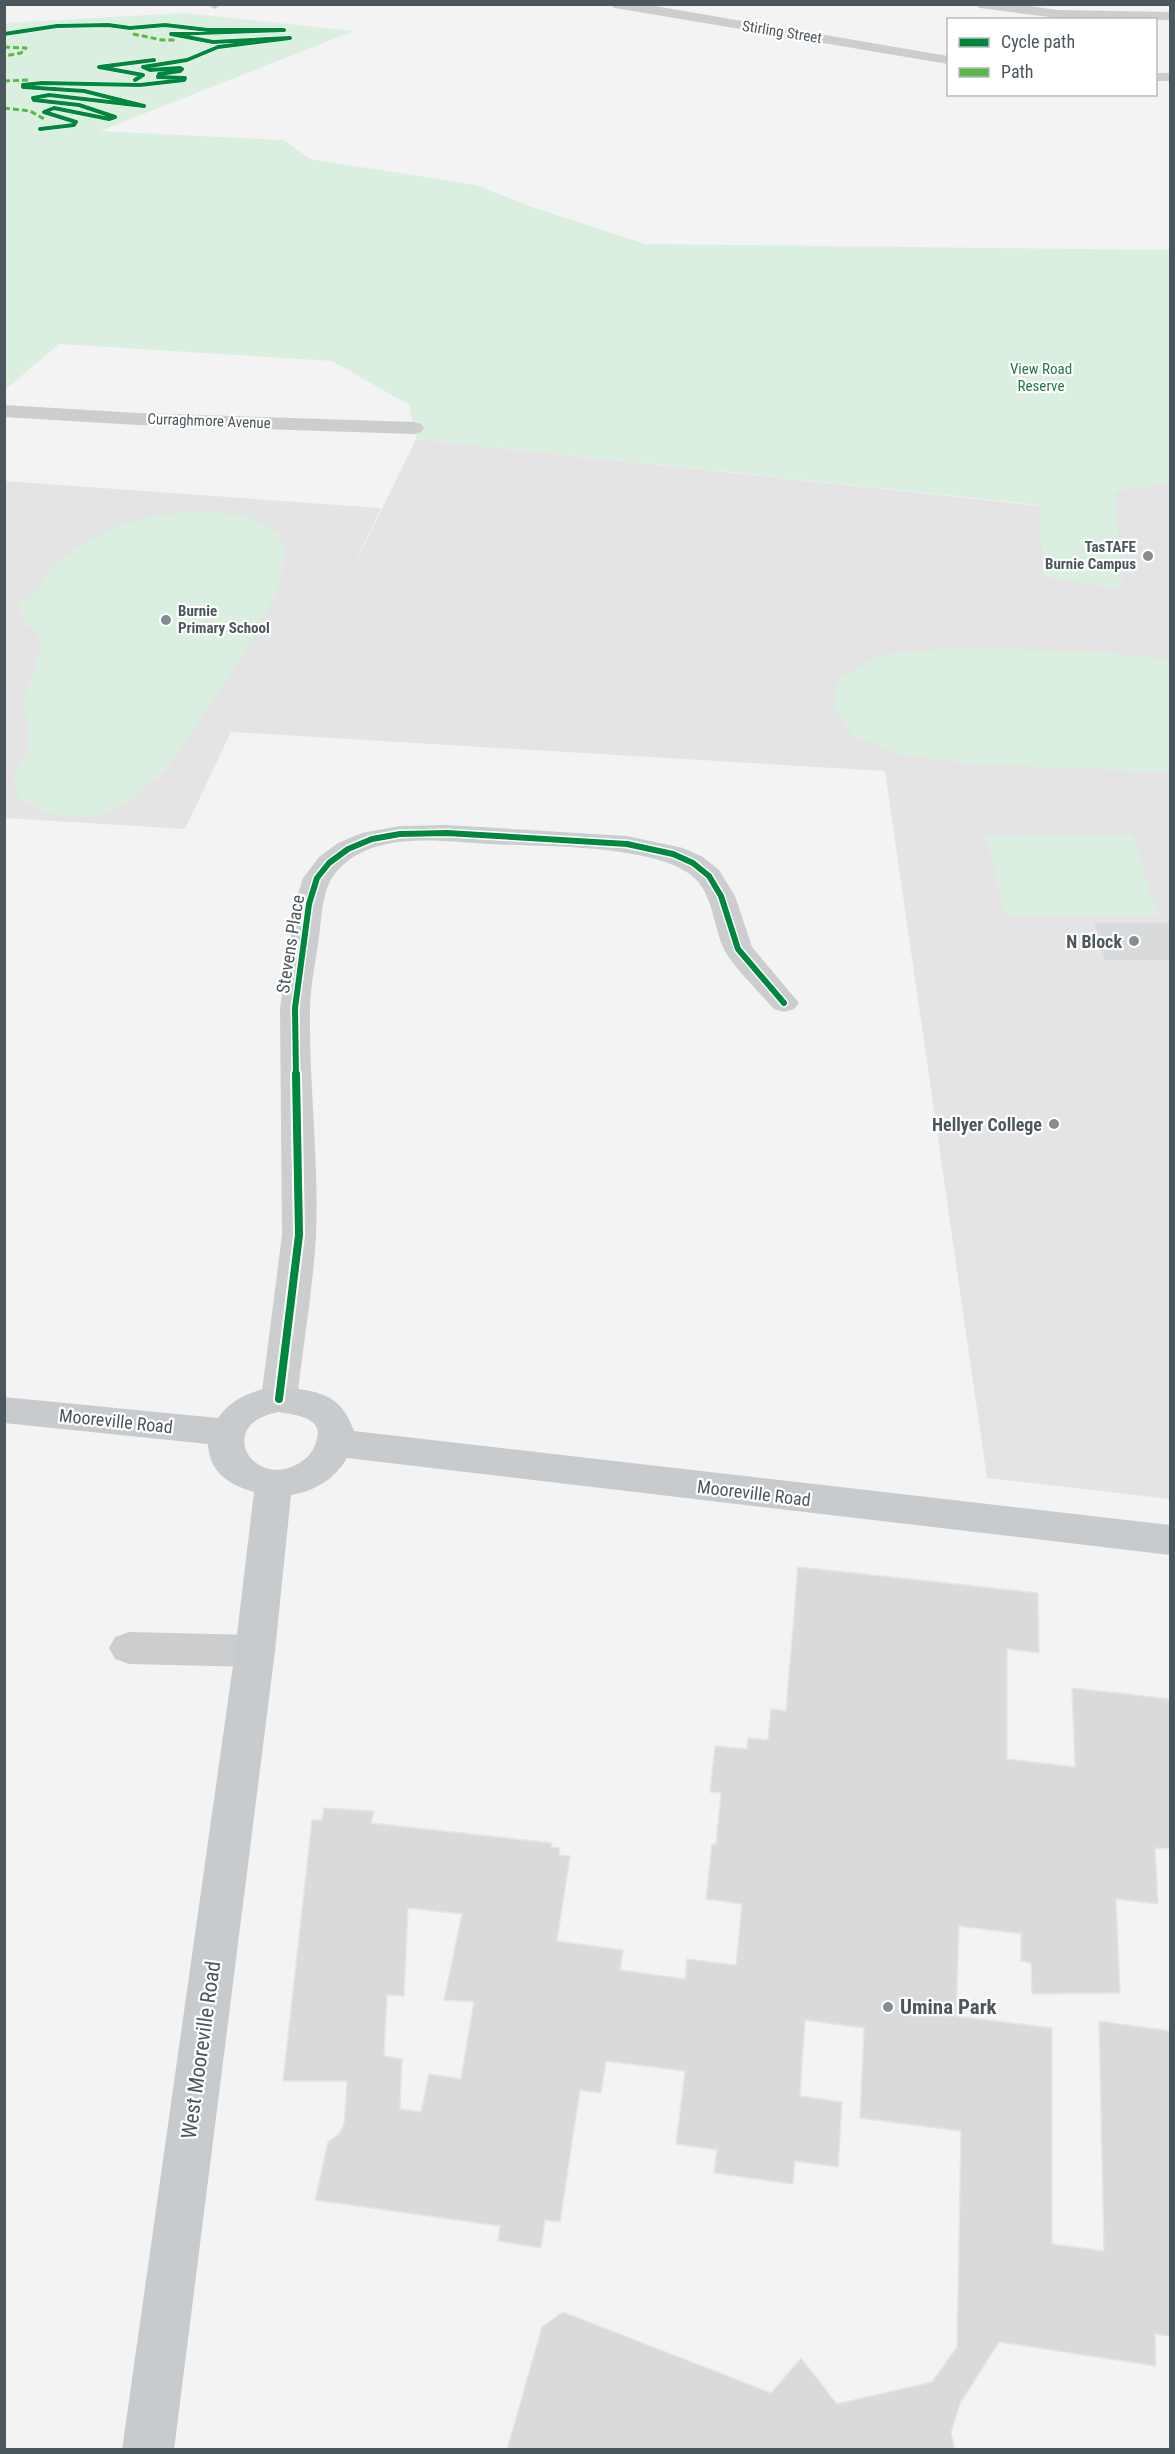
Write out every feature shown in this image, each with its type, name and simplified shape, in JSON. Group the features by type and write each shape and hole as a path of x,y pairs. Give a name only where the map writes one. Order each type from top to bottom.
{"main road":[{"path":"296,1399 324,1410 333,1419 337,1431 337,1443 333,1454 322,1467 306,1477 274,1483 255,1480 234,1467 224,1447 227,1432 246,1410 262,1402 296,1399"},
{"name":"Mooreville Road","path":"4,1410 227,1432"},
{"name":"Mooreville Road","path":"337,1443 1170,1540"},
{"name":"West Mooreville Road","path":"148,2450 255,1652 274,1483"}],"street":[{"name":"Stirling Street","path":"615,4 947,60"},
{"path":"980,4 1057,14 1124,13 1170,16"},
{"name":"Curraghmore Avenue","path":"4,411 138,419 414,428"},
{"name":"Stevens Place","path":"279,1399 299,1235 295,1008 309,904 317,878 329,863 348,849 372,839 400,834 447,833 627,844 673,854 693,863 709,876 721,896 738,949 784,1003"},
{"path":"129,1648 255,1652"}],"shaded area":[{"name":"Hellyer College","path":"416,439 1079,510 1100,493 1170,483 1170,1499 987,1478 885,771 231,732 185,829 5,818 4,481 381,508 342,591"}],"green space":[{"name":"View Road Reserve","path":"185,13 354,31 100,131 284,140 310,159 476,185 532,207 645,244 1170,250 1170,483 1115,491 1122,589 1044,577 1039,505 416,439 409,405 332,361 59,344 5,390 5,23"},
{"path":"205,511 246,516 278,534 285,552 278,589 250,643 167,769 129,801 93,818 46,813 18,797 13,779 29,749 29,730 23,704 40,652 39,634 24,623 19,604 35,593 56,564 90,540 108,531 144,519"},
{"path":"949,648 1086,651 1170,659 1170,772 973,764 902,755 853,736 833,707 840,678 881,655"},
{"path":"1132,835 1158,916 1005,916 986,836"}],"building":[{"name":"N Block","path":"1093,922 1170,922 1170,961 1104,961"},
{"name":"Umina Park","path":"798,1567 1038,1593 1039,1653 1007,1649 1007,1759 1075,1767 1072,1688 1170,1699 1170,1849 1155,1848 1158,1904 1116,1899 1120,1993 1032,1994 1031,1963 1021,1961 1021,1934 959,1926 956,2016 1052,2028 1052,2244 1104,2251 1099,2021 1170,2031 1170,2336 1155,2334 1156,2366 999,2342 960,2403 951,2433 955,2450 507,2450 542,2327 563,2312 771,2393 801,2358 837,2404 932,2382 957,2347 961,2131 860,2118 864,2028 805,2020 800,2096 842,2102 838,2167 795,2161 793,2184 714,2173 717,2150 676,2144 685,2071 606,2061 601,2093 580,2090 560,2222 545,2220 541,2248 498,2241 500,2226 315,2200 328,2142 339,2134 344,2124 347,2081 283,2081 312,1820 322,1820 324,1808 374,1811 371,1823 552,1843 551,1847 560,1848 559,1855 570,1856 557,1941 623,1950 620,1970 685,1979 687,1959 736,1965 742,1904 706,1899 712,1844 716,1844 721,1793 710,1792 715,1746 747,1749 748,1738 768,1740 771,1709 786,1711","holes":["408,1908 462,1914 444,2000 474,2002 461,2079 429,2074 421,2112 400,2109 402,2059 384,2056 387,1995 404,1996"]}],"marked path":[{"path":"133,34 162,40 177,40"},
{"path":"4,47 26,48 21,53 4,56"},
{"path":"4,81 28,80"},
{"path":"4,108 30,111 46,120"}],"cycle path":[{"path":"4,34 57,26 108,25 130,28 165,25 208,30 284,30 171,34 213,42 290,38 218,47 187,60 143,67 150,70 180,68 182,69 180,71 159,74 158,77 185,78 184,80 140,85 42,83 23,85 23,87 84,91 144,106 49,95 33,98 34,100 79,105 115,117 109,119 54,108 44,112 76,122 74,125 40,129"},
{"path":"135,80 143,75 99,67 154,60"},
{"path":"279,1399 299,1235 295,1008 309,904 317,878 329,863 348,849 372,839 400,834 447,833 627,844 673,854 693,863 709,876 721,896 738,949 784,1003"}],"place":[{"name":"TasTAFE Burnie Campus","path":"1148,556"},
{"name":"Burnie Primary School","path":"166,620"},
{"name":"N Block","path":"1134,941"},
{"name":"Hellyer College","path":"1054,1124"},
{"name":"Umina Park","path":"888,2007"}]}
